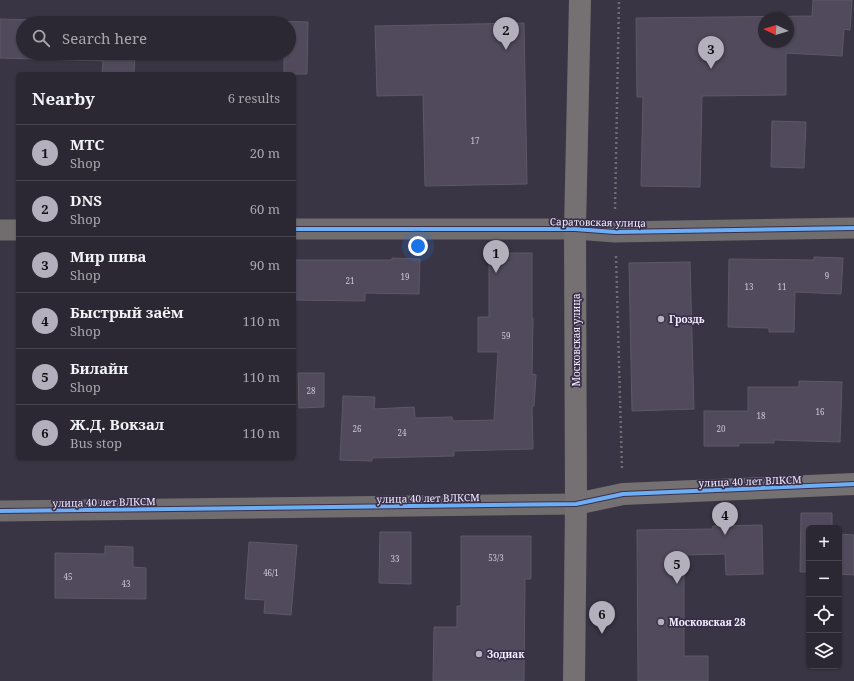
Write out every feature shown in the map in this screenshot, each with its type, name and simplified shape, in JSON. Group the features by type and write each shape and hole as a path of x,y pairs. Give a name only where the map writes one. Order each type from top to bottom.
{"main road":[{"name":"Московская улица","path":"574,681 576,504 576,229 580,0"},
{"name":"улица 40 лет ВЛКСМ","path":"576,504 623,494 854,484"}],"street":[{"name":"Саратовская улица","path":"296,229 576,229 615,232 854,228"},
{"path":"0,230 16,230"},
{"name":"улица 40 лет ВЛКСМ","path":"0,511 576,504"}],"building":[{"path":"813,0 852,0 850,30 844,29 842,56 786,53 786,95 702,96 700,187 641,186 643,97 637,97 636,18 758,17 758,48 794,48 794,16 812,16"},
{"path":"0,19 16,19 16,58 0,58"},
{"path":"296,22 308,22 307,74 284,72 284,60 296,60"},
{"path":"524,23 527,184 425,186 423,95 377,96 375,26"},
{"path":"69,60 135,60 134,72 102,72 103,61"},
{"path":"772,121 806,122 804,168 771,167"},
{"path":"489,253 532,253 532,374 536,375 534,406 532,406 533,449 454,451 454,456 372,458 372,461 340,460 343,396 375,397 374,409 414,407 415,418 452,417 453,421 494,420 498,352 478,352 478,317 489,317"},
{"path":"814,257 843,258 841,294 795,292 794,332 769,332 769,328 728,327 729,259 814,260"},
{"path":"392,258 420,259 419,294 365,293 365,301 296,300 296,260 392,260"},
{"name":"Гроздь","path":"690,262 694,409 632,411 629,263"},
{"path":"298,373 324,373 324,407 299,408"},
{"path":"799,381 842,382 840,442 774,440 774,443 739,443 739,446 704,446 704,411 748,411 748,387 799,387"},
{"path":"801,513 832,513 832,525 806,525 806,572 800,572"},
{"name":"Московская 28","path":"762,525 763,574 726,575 725,554 684,555 684,656 708,656 708,681 638,681 637,530 713,529 713,526"},
{"path":"380,532 411,532 411,584 379,583"},
{"path":"842,534 854,535 854,575 842,574"},
{"path":"461,536 531,536 531,579 525,579 524,681 433,681 434,627 457,627 457,606 461,606"},
{"path":"249,542 297,545 291,615 264,613 265,600 245,599"},
{"path":"105,546 133,547 133,567 146,568 146,599 55,598 55,553 105,554"}],"cycle path":[{"path":"296,229 575,229 615,232 854,228"},
{"path":"0,511 576,504 623,494 854,484"}],"place":[{"name":"DNS","path":"506,50"},
{"name":"Мир пива","path":"711,69"},
{"name":"МТС","path":"496,273"},
{"name":"Гроздь","path":"661,319"},
{"name":"Быстрый заём","path":"725,535"},
{"name":"Билайн","path":"677,584"},
{"name":"Московская 28","path":"661,622"},
{"name":"Ж.Д. Вокзал","path":"602,634"},
{"name":"Зодиак","path":"479,654"}]}
